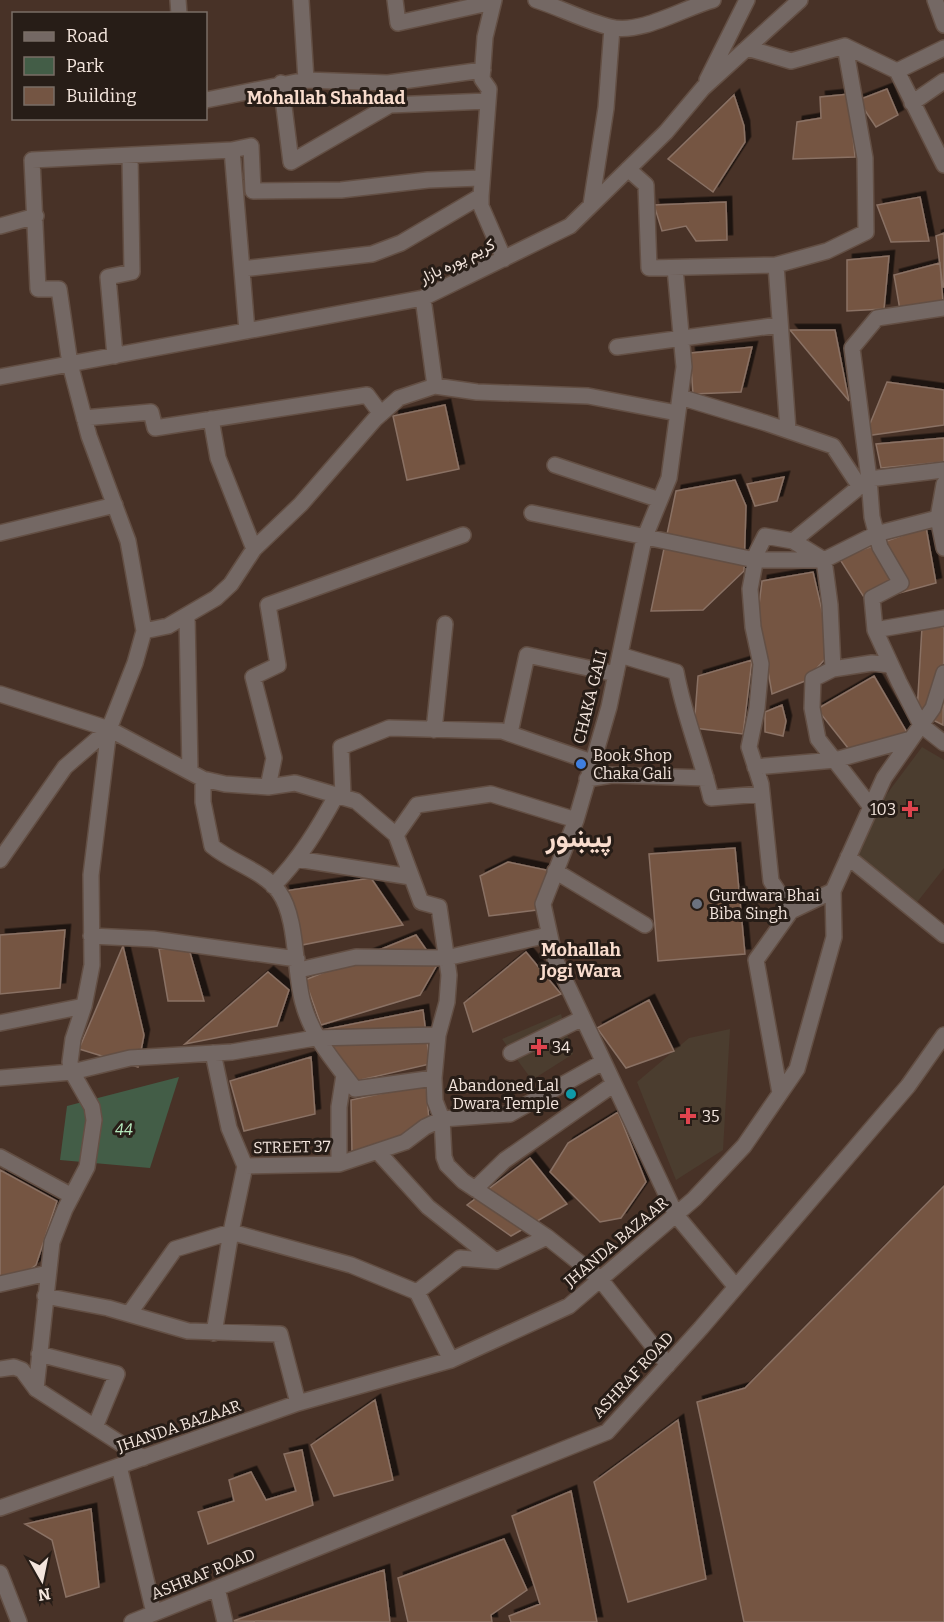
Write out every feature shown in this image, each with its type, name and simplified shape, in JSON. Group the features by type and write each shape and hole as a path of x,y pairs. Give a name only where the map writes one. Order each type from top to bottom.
{"street":[{"path":"301,0 306,80"},
{"path":"395,0 398,23 493,1 485,37 482,79 489,89 480,178 481,206 504,259"},
{"path":"538,0 612,28 648,25 688,7 713,0"},
{"path":"703,88 747,0 740,0"},
{"name":"کریم پورہ بازار","path":"0,377 423,298 570,226 666,132 703,88 800,0"},
{"path":"935,0 944,25"},
{"path":"591,205 606,108 612,28"},
{"path":"628,169 646,185 649,268 776,265 827,251 866,232 865,158 845,46"},
{"path":"747,48 791,61 845,46 897,71 944,165"},
{"path":"897,71 944,48"},
{"path":"207,100 281,83 306,80 388,83 483,70"},
{"path":"912,103 944,81"},
{"path":"281,83 291,162 390,105 488,101"},
{"path":"388,83 390,105"},
{"path":"36,1389 52,1242 87,1167 94,1120 92,1107 72,1072 73,1039 84,1006 92,965 91,874 109,729 135,663 144,631 137,579 115,505 84,418 70,364 59,289 38,289 33,160 232,150 251,146 253,191 340,190 428,180 480,178"},
{"path":"232,150 247,331"},
{"path":"116,356 108,277 132,272 130,156"},
{"path":"242,269 372,254 401,243 481,196"},
{"path":"0,226 36,216"},
{"path":"776,265 788,430"},
{"name":"CHAKA GALI","path":"675,268 684,367 669,478 644,538 616,674 576,820 543,904 555,959 676,1215 736,1287"},
{"path":"423,298 435,386"},
{"path":"944,308 877,318 852,348 865,483 872,517 880,547 901,583 872,598 875,630 921,725 944,743"},
{"path":"617,347 779,325"},
{"path":"144,631 168,626 216,598 231,584 254,549 301,504 381,414 399,398 435,386 477,392 588,396 677,413"},
{"path":"84,418 151,412 155,428 367,395 381,414"},
{"path":"680,397 833,446 865,483"},
{"path":"211,419 218,458 254,549"},
{"path":"555,465 660,501"},
{"path":"794,541 865,483 944,470"},
{"path":"944,484 938,518 944,548"},
{"path":"0,533 115,505"},
{"path":"532,513 755,560 824,560 876,534 938,518"},
{"path":"268,787 274,758 253,676 278,665 268,605 463,535"},
{"path":"791,911 771,881 762,794 749,747 757,708 760,664 753,627 750,589 755,560 765,536 794,541 824,560"},
{"path":"824,560 830,605 833,669"},
{"path":"187,615 196,775 212,846 273,886 286,904 298,964 302,1002 315,1038 354,1089 434,1078"},
{"path":"875,630 944,618"},
{"path":"434,730 445,624"},
{"path":"510,734 527,655 616,674"},
{"path":"620,655 676,672 684,712 702,759 711,798 762,794"},
{"path":"871,807 818,739 812,708 813,679 833,669 872,663 891,664"},
{"name":"JHANDA BAZAAR","path":"0,1508 298,1403 451,1360 569,1306 676,1215 744,1146 797,1069 834,937 833,891 884,778 933,708 944,673"},
{"path":"0,694 109,729 196,775 225,784 268,787 295,783 340,795 356,801 396,834 421,902 439,906 449,975 447,1002 438,1035 434,1078 435,1101 442,1119 447,1166 475,1189 546,1237 600,1279 668,1365"},
{"path":"273,886 297,859 340,795 342,747 389,728 510,734 592,762"},
{"path":"0,860 65,766 109,729"},
{"path":"755,767 835,760 911,739"},
{"path":"587,779 612,775 706,778"},
{"path":"396,834 417,805 491,794 576,820"},
{"path":"849,857 944,934"},
{"path":"297,859 411,877"},
{"path":"555,871 645,925"},
{"path":"780,1093 756,960 791,911 833,891"},
{"path":"91,936 176,941 298,964 356,957 446,958 548,935"},
{"path":"0,1023 84,1006"},
{"path":"511,1053 583,1018"},
{"path":"0,1078 72,1072 130,1059 213,1053 315,1038 438,1035"},
{"name":"ASHRAF ROAD","path":"132,1622 607,1432 736,1287 908,1086 944,1035"},
{"path":"213,1053 229,1128 245,1166 214,1333"},
{"name":"STREET 37","path":"245,1166 339,1164 405,1142 425,1127 442,1119 510,1114 603,1062"},
{"path":"339,1164 339,1107 344,1075"},
{"path":"475,1189 506,1160 614,1084"},
{"path":"378,1152 428,1207 496,1261"},
{"path":"0,1157 72,1196"},
{"path":"129,1314 175,1249 231,1232 351,1265 417,1292 451,1360"},
{"path":"417,1292 460,1258 496,1261 546,1237"},
{"path":"0,1284 48,1273"},
{"path":"45,1296 129,1314 188,1331 280,1334 298,1403"},
{"path":"39,1354 117,1374 95,1427"},
{"path":"0,1369 14,1367 22,1370 36,1389 143,1458"},
{"path":"119,1466 154,1613"},
{"path":"0,1573 19,1622"},
{"path":"217,1588 225,1622"}],"shaded area":[{"name":"103","path":"922,747 944,760 944,868 907,915 839,858"},
{"name":"34","path":"561,1014 573,1054 532,1080 502,1039"},
{"name":"35","path":"730,1029 723,1150 676,1180 637,1082 689,1038"}],"green space":[{"name":"44","path":"179,1077 150,1168 60,1160 67,1106"}],"building":[{"path":"887,89 898,115 876,127 858,100"},
{"path":"849,94 855,157 793,159 797,122 821,118 820,97"},
{"path":"734,95 744,126 745,142 713,192 668,159"},
{"path":"920,197 929,241 891,242 877,205"},
{"path":"726,202 727,240 696,241 686,226 662,231 654,205"},
{"path":"944,233 944,287 943,287 936,236"},
{"path":"889,256 884,309 847,311 847,260"},
{"path":"940,263 943,302 900,310 894,275"},
{"path":"790,330 835,330 849,401"},
{"path":"752,347 741,392 693,394 690,353"},
{"path":"887,382 944,390 944,425 865,436"},
{"path":"445,405 459,469 407,480 393,416"},
{"path":"944,438 944,462 881,468 876,444"},
{"path":"784,477 777,501 755,506 747,484"},
{"path":"735,480 746,506 744,571 703,610 651,611 676,491"},
{"path":"926,527 936,583 867,602 839,558"},
{"path":"813,572 825,623 827,657 805,681 772,694 758,613 762,581"},
{"path":"922,627 944,627 943,725 917,712"},
{"path":"752,660 743,734 694,728 698,676"},
{"path":"874,676 908,734 852,753 817,709"},
{"path":"782,705 786,721 783,736 765,732 765,712"},
{"name":"Gurdwara Bhai Biba Singh","path":"735,848 745,954 658,961 649,854"},
{"path":"508,862 551,871 537,910 489,916 480,876"},
{"path":"371,878 403,925 297,946 284,891"},
{"path":"65,930 60,988 0,994 0,935"},
{"path":"416,935 437,965 420,995 321,1025 305,980"},
{"path":"123,946 144,1035 138,1067 79,1049"},
{"path":"159,949 189,949 204,1001 168,1001"},
{"path":"526,952 561,994 473,1032 464,1003"},
{"path":"268,972 289,990 277,1026 185,1044"},
{"path":"649,1000 674,1051 626,1068 597,1028"},
{"path":"423,1010 430,1064 356,1081 317,1031"},
{"path":"311,1057 315,1114 244,1131 230,1081"},
{"path":"426,1084 429,1120 397,1138 352,1153 351,1100"},
{"path":"618,1112 646,1182 621,1218 600,1222 550,1172 568,1143"},
{"path":"530,1158 567,1204 511,1236 467,1205"},
{"path":"0,1170 57,1201 36,1265 20,1277 0,1279"},
{"path":"944,1186 944,1622 744,1622 697,1402 745,1388"},
{"path":"375,1400 393,1480 334,1496 311,1445"},
{"path":"678,1420 706,1579 628,1602 594,1482"},
{"path":"302,1450 313,1505 208,1544 198,1512 234,1501 229,1480 251,1472 266,1500 296,1491 284,1454"},
{"path":"571,1491 597,1622 511,1622 509,1616 540,1604 512,1516"},
{"path":"91,1509 99,1587 66,1597 52,1540 25,1524"},
{"path":"504,1539 527,1590 491,1615 492,1622 408,1622 398,1578"},
{"path":"384,1570 390,1622 233,1621"}],"place":[{"name":"Book Shop Chaka Gali","path":"581,764"},
{"name":"103","path":"910,809"},
{"name":"Gurdwara Bhai Biba Singh","path":"697,904"},
{"name":"34","path":"539,1047"},
{"name":"Abandoned Lal Dwara Temple","path":"571,1094"},
{"name":"35","path":"688,1116"}],"district":[{"name":"Mohallah Shahdad","path":"326,98"},
{"name":"پيښور","path":"579,837"},
{"name":"Mohallah Jogi Wara","path":"581,960"}]}
